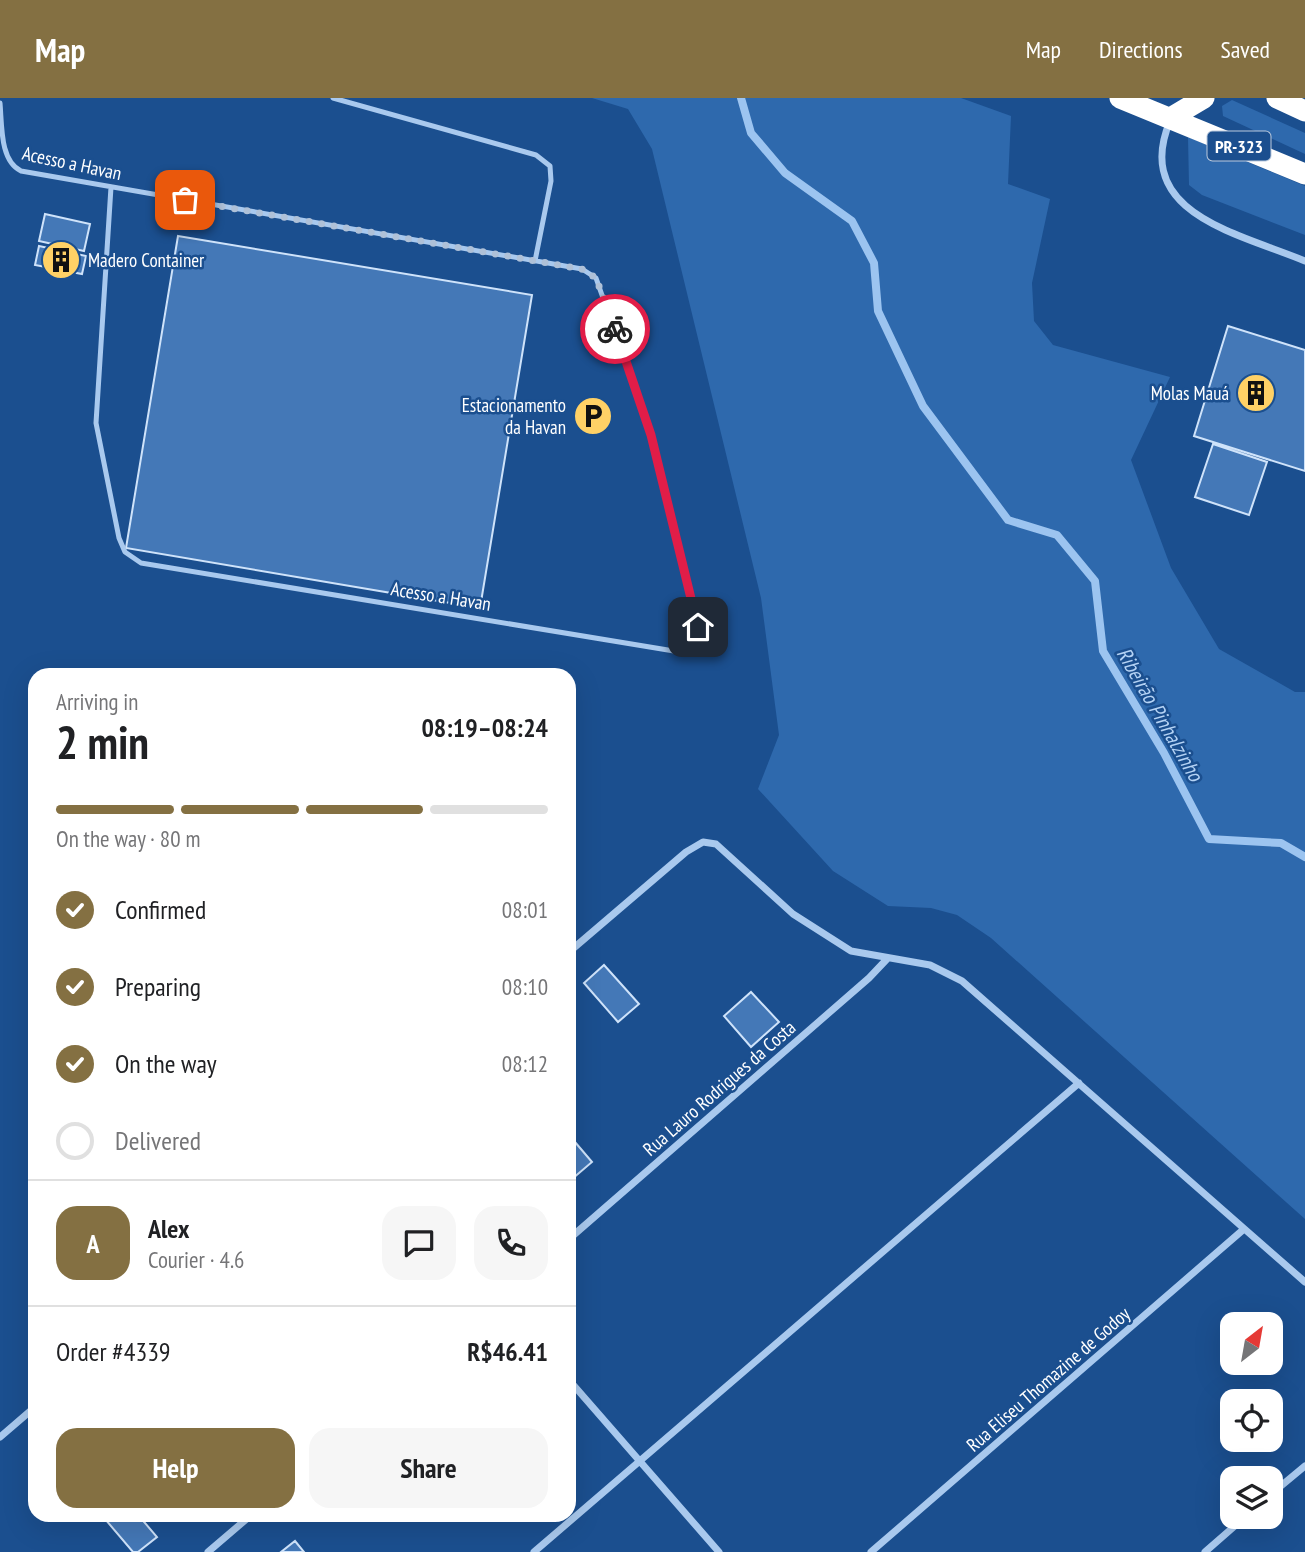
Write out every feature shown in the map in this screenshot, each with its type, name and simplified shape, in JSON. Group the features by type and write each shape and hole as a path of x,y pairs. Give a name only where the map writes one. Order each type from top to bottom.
{"highway":[{"name":"PR-323","path":"1120,98 1172,117 1305,174"},
{"path":"1172,117 1203,98"},
{"path":"1277,98 1305,111"}],"street":[{"path":"1172,117 1161,144 1164,179 1181,205 1211,223 1305,261"},
{"path":"576,946 686,852 703,842 716,844 728,852 772,896 830,940 851,951 930,965 962,981 1305,1282"},
{"name":"Rua Lauro Rodrigues da Costa","path":"576,1232 869,978 887,959"},
{"path":"576,1516 1079,1083"},
{"name":"Rua Eliseu Thomazine de Godoy","path":"871,1552 1244,1229"},
{"path":"576,1388 719,1552"},
{"path":"0,1437 28,1413"},
{"path":"1283,1485 1305,1466"},
{"path":"208,1552 243,1522"},
{"path":"534,1552 569,1522"},
{"path":"1205,1552 1231,1529"}],"lane":[{"path":"333,98 536,155 550,166 551,181 535,261"},
{"name":"Acesso a Havan","path":"0,103 6,159 12,167 111,187 582,269 596,278 651,435 698,627 694,642 680,652 141,563 125,552 119,538 96,423 111,187"}],"shaded area":[{"path":"592,98 961,98 1011,116 1008,184 1050,199 1032,283 1034,321 1053,345 1170,377 1131,460 1171,568 1219,649 1295,692 1305,692 1305,1219 991,938 957,915 931,908 888,906 833,871 758,789 779,735 761,598 652,149 628,109"},
{"path":"1232,100 1305,133 1305,154 1223,116 1222,106"},
{"path":"1188,137 1305,186 1305,235 1202,195 1189,185"}],"building":[{"path":"45,214 90,224 84,251 39,241"},
{"path":"178,236 532,295 480,608 126,548"},
{"name":"Madero Container","path":"39,246 86,256 82,274 35,265"},
{"name":"Molas Mauá","path":"1228,326 1305,350 1305,471 1194,436"},
{"path":"1213,444 1267,462 1249,515 1195,497"},
{"path":"604,965 639,1004 618,1022 584,983"},
{"path":"751,992 779,1022 751,1047 724,1016"},
{"path":"576,1143 592,1162 576,1176"},
{"path":"108,1522 144,1522 157,1537 138,1552 133,1552"},
{"path":"295,1541 304,1552 281,1552"}],"waterway":[{"name":"Ribeirão Pinhalzinho","path":"741,98 751,133 785,173 852,221 874,263 878,311 923,406 1008,520 1057,535 1095,581 1103,651 1164,753 1209,839 1281,843 1305,857"}],"way so far":[{"path":"185,200 582,269 596,278 615,329"}],"place":[{"name":"Madero Container","path":"61,260"},
{"name":"Molas Mauá","path":"1256,393"},
{"name":"Estacionamento da Havan","path":"593,416"}],"route":[{"path":"615,329 651,435 698,627"}]}
